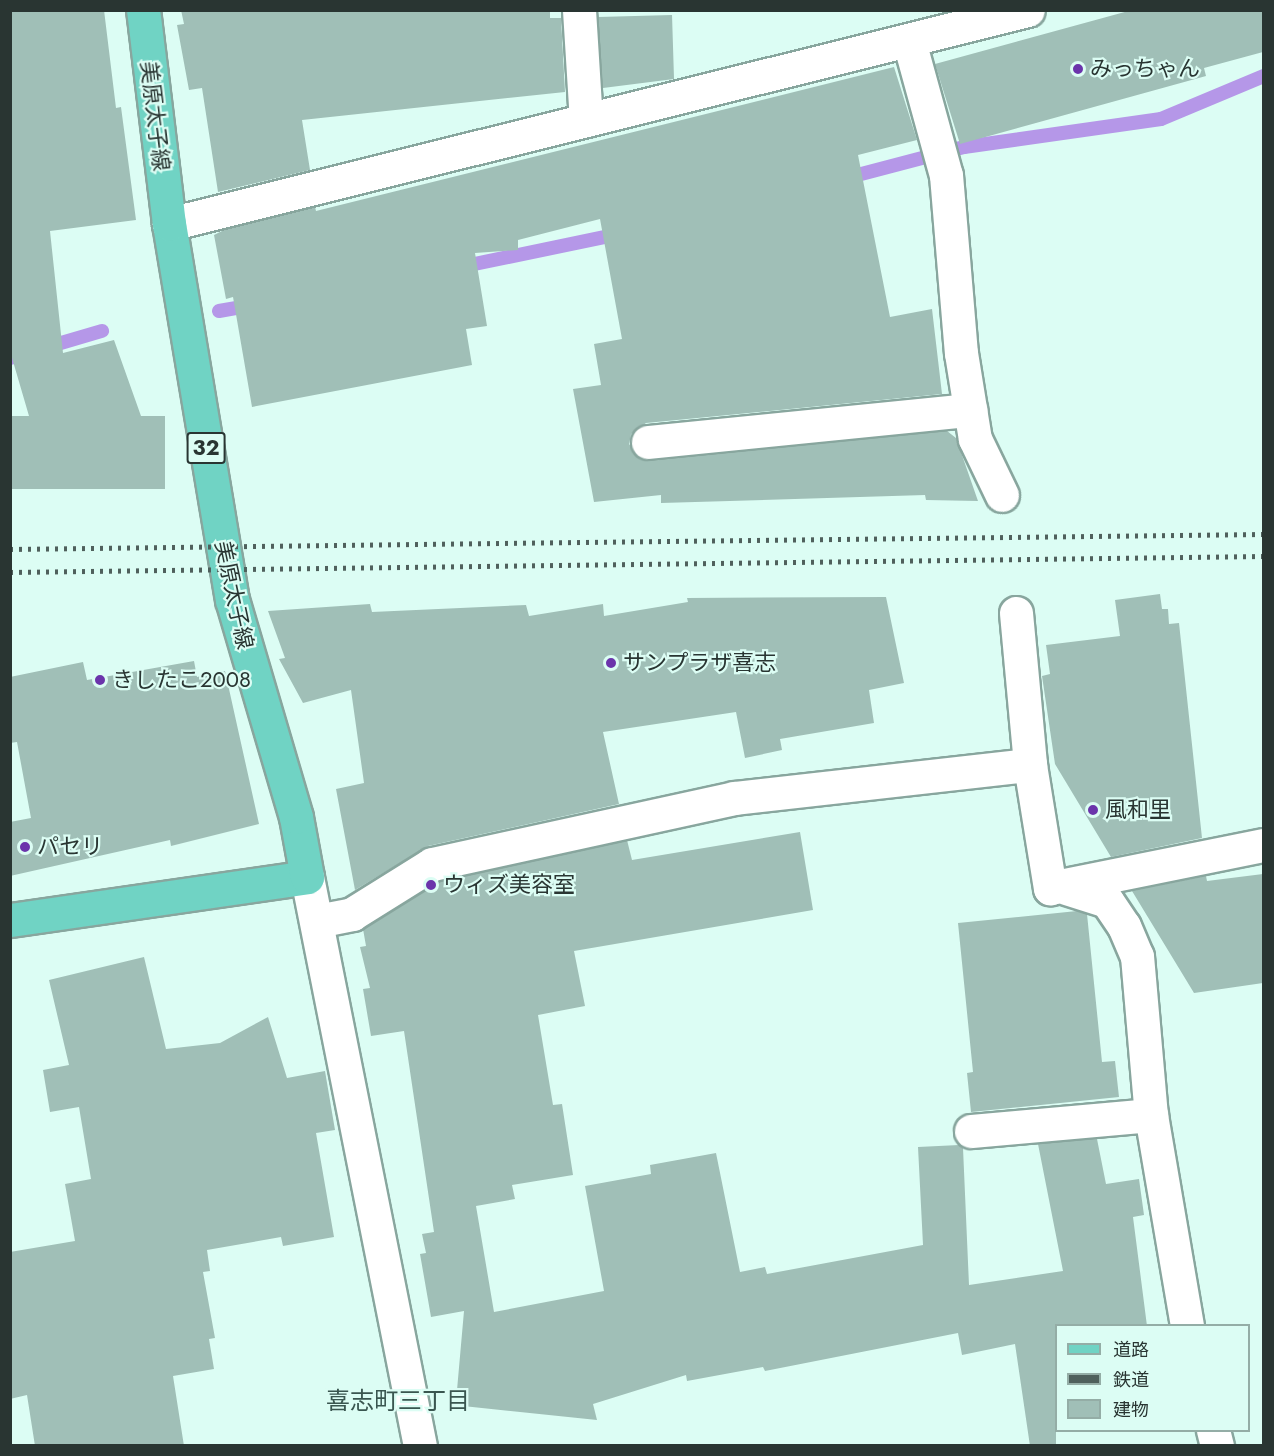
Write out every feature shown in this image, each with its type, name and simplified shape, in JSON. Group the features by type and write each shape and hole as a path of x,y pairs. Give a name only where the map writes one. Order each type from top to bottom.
{"main road":[{"name":"美原太子線","path":"142,10 169,224 232,600 296,817 308,877"},
{"path":"10,920 308,877"}],"street":[{"path":"579,10 586,120"},
{"path":"169,224 586,120 918,29 1028,10"},
{"path":"918,29 946,175 961,353 975,439 1002,495"},
{"path":"648,442 970,410"},
{"path":"1016,613 1030,765 1050,888 1065,887 1263,845"},
{"path":"317,921 352,914 432,864 490,851 734,798 1030,765"},
{"path":"308,877 420,1446"},
{"path":"1065,887 1107,901 1124,926 1137,957 1151,1115 1186,1324"},
{"path":"971,1131 1151,1115"}],"building":[{"path":"10,10 104,10 116,108 121,107 136,220 50,231 63,353 114,340 141,416 165,416 165,489 10,489 10,416 29,416 10,351"},
{"path":"181,10 550,10 550,18 561,18 565,92 302,120 310,170 218,192 202,88 189,90 177,25 184,24"},
{"path":"1132,10 1263,10 1263,52 1204,68 1206,76 960,144 935,64"},
{"path":"672,15 674,79 603,88 598,17"},
{"path":"894,67 917,140 858,155 890,317 932,309 942,394 646,423 631,434 629,444 640,459 650,461 947,431 956,438 978,501 926,500 925,495 661,503 661,495 594,502 573,389 601,385 594,344 622,339 600,219 518,240 518,250 475,253 487,326 466,329 472,365 252,407 233,297 226,299 214,235 224,230 315,207 316,211"},
{"path":"1160,594 1162,609 1168,609 1169,624 1179,623 1202,838 1111,857 1055,764 1042,676 1050,674 1046,645 1120,636 1115,600"},
{"path":"886,597 904,683 869,690 874,723 780,739 782,750 745,758 736,712 603,732 619,804 428,846 355,890 336,789 364,783 351,690 303,703 279,659 285,658 268,611 370,604 372,612 526,605 529,616 603,604 604,616 688,602 687,598"},
{"path":"194,661 197,677 225,671 259,824 171,846 170,840 10,876 10,822 31,818 17,742 10,743 10,677 83,662 87,680"},
{"path":"800,832 813,910 574,951 585,1006 538,1015 553,1105 562,1104 573,1175 512,1185 515,1199 476,1206 494,1312 604,1291 585,1186 651,1174 650,1165 716,1153 740,1272 765,1267 767,1274 923,1245 918,1147 959,1145 963,1148 969,1285 1063,1271 1038,1144 1097,1139 1106,1184 1139,1179 1144,1215 1133,1217 1147,1324 1055,1324 1056,1446 1030,1446 1015,1344 962,1355 958,1333 765,1371 763,1367 687,1381 686,1375 593,1404 597,1420 463,1406 464,1390 457,1390 464,1311 431,1317 420,1254 426,1253 422,1234 434,1232 404,1031 371,1036 363,989 370,988 360,947 366,946 363,929 439,882 627,840 632,860"},
{"path":"1263,874 1263,983 1194,993 1132,891 1206,876 1207,881"},
{"path":"1077,911 1087,914 1102,1062 1115,1061 1119,1097 971,1112 967,1073 973,1072 958,923"},
{"path":"144,957 166,1049 220,1043 268,1017 287,1078 325,1071 335,1130 316,1133 334,1237 283,1246 281,1237 207,1250 210,1271 203,1272 215,1338 209,1339 214,1369 173,1376 184,1446 35,1446 27,1395 10,1399 10,1252 75,1241 65,1184 91,1179 79,1107 50,1112 43,1070 69,1065 49,980"}],"waterway":[{"path":"846,178 964,147 1161,119 1264,76"},
{"path":"460,267 620,234"},
{"path":"219,311 252,305"},
{"path":"10,358 102,331"}],"railway":[{"path":"10,549 1264,534"},
{"path":"10,572 1264,556"}],"place":[{"name":"みっちゃん","path":"1078,69"},
{"name":"サンプラザ喜志","path":"611,663"},
{"name":"きしたこ2008","path":"100,680"},
{"name":"風和里","path":"1093,810"},
{"name":"パセリ","path":"25,847"},
{"name":"ウィズ美容室","path":"431,885"}],"district":[{"name":"喜志町三丁目","path":"398,1401"}]}
